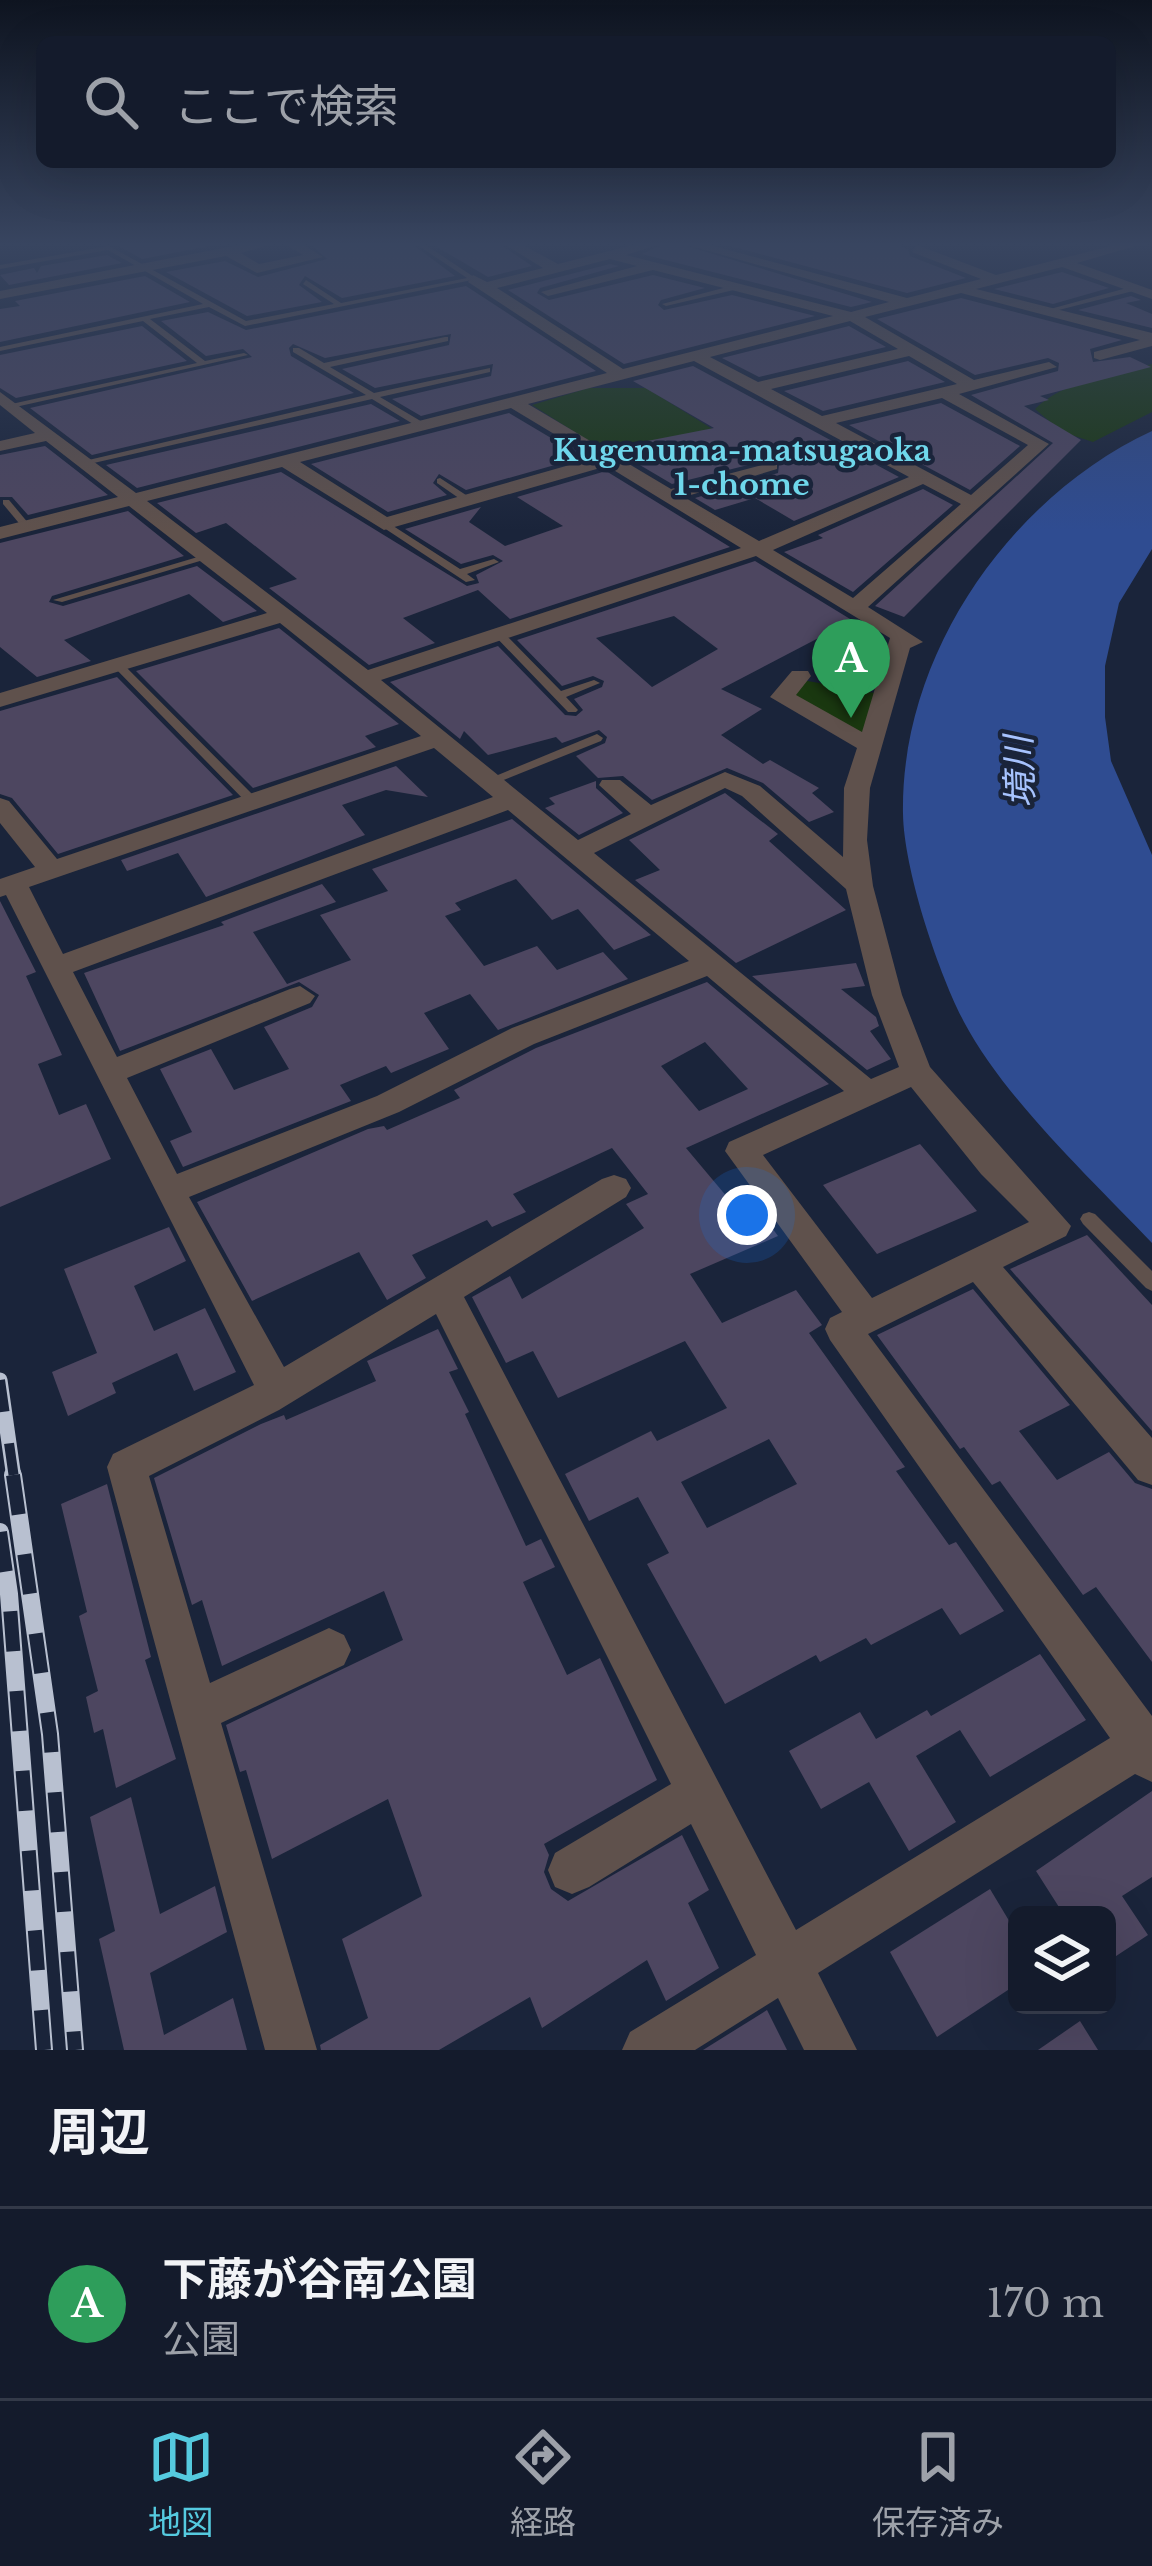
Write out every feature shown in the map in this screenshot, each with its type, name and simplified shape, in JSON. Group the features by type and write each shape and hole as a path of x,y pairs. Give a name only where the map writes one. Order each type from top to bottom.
{"street":[{"path":"566,340 619,374"},
{"path":"0,533 761,340"},
{"path":"891,340 972,386"},
{"path":"1100,355 1150,340"},
{"path":"756,388 911,351"},
{"path":"695,356 973,503"},
{"path":"820,422 1049,368"},
{"path":"854,608 1040,444 944,392"},
{"path":"513,401 605,461 907,639 857,788 854,840 859,886 887,995 916,1072 993,1165 1054,1226 843,1329 1148,1747 648,2050"},
{"path":"6,404 365,678 868,1094"},
{"path":"0,446 49,435"},
{"path":"284,460 384,524 605,461"},
{"path":"667,496 771,465"},
{"path":"365,678 758,549 924,478"},
{"path":"0,700 281,616"},
{"path":"800,676 782,698 870,746"},
{"path":"276,1389 56,967 7,886 436,739"},
{"path":"574,852 725,779 751,791 859,886"},
{"path":"611,785 650,816"},
{"path":"56,967 499,791"},
{"path":"0,806 52,870"},
{"path":"169,1191 388,1104 524,1036 710,964"},
{"path":"110,1072 301,997"},
{"path":"866,1317 741,1151 916,1072"},
{"path":"291,2050 128,1467 444,1294 457,1279 614,1188"},
{"path":"978,1263 1152,1467"},
{"path":"444,1294 831,2050"},
{"path":"196,1712 329,1650"},
{"path":"572,1870 701,1792"}],"lane":[{"path":"0,349 45,340"},
{"path":"172,340 202,363"},
{"path":"323,366 442,340"},
{"path":"296,350 421,425"},
{"path":"6,404 244,355"},
{"path":"85,463 487,370"},
{"path":"440,481 466,499"},
{"path":"6,502 26,526"},
{"path":"384,524 465,577 494,562"},
{"path":"58,600 205,558"},
{"path":"498,634 572,710"},
{"path":"117,664 254,802"},
{"path":"559,697 594,683"},
{"path":"499,791 597,738"},
{"path":"1089,1219 1152,1283"}],"green space":[{"path":"1152,364 1152,412 1093,442 1062,432 1035,409 1075,385"},
{"path":"589,388 646,388 719,433 710,440 622,462 532,405"},
{"path":"802,680 880,694 866,738 794,698"}],"water":[{"name":"境川","path":"1152,431 1152,549 1119,603 1105,666 1105,717 1111,761 1152,855 1152,1243 1026,1109 964,1022 924,920 909,863 903,814 907,755 921,696 943,640 973,588 1010,539 1053,496 1100,460"}],"building":[{"path":"75,340 160,340 187,361 16,398 0,388 0,355"},
{"path":"185,340 421,340 325,358 293,344 291,356 354,393 92,455 30,408 252,357 243,349 206,356"},
{"path":"450,340 548,340 596,371 421,416 392,399 491,376 493,364 375,388 342,369 449,345"},
{"path":"586,340 721,340 624,364"},
{"path":"795,340 873,340 886,347 759,377 722,358"},
{"path":"913,340 1121,340 1090,349 1093,362 1130,357 1151,367 1040,396 1049,400 1024,406 1081,440 904,617 875,606 1053,443 971,395 1058,371 1059,363 1048,358 975,375"},
{"path":"908,361 945,382 823,411 784,391"},
{"path":"693,366 899,477 794,521 755,498 715,510 695,498 778,473 780,457 672,484 611,448 714,428 633,381"},
{"path":"941,403 1020,446 970,490 849,425"},
{"path":"371,404 400,421 137,488 106,465"},
{"path":"509,413 583,457 466,490 439,474 433,483 447,495 388,512 311,464"},
{"path":"45,446 108,495 28,515 12,497 0,497 0,455"},
{"path":"606,471 730,547 510,619 478,590 403,618 435,643 369,665 269,588 297,579 226,523 196,533 157,503 281,472 467,586 479,583 476,575 503,561 493,555 461,564 405,529 481,507 469,522 505,546 563,526 517,497"},
{"path":"923,489 953,505 853,592 784,552 823,538 818,535"},
{"path":"128,511 184,556 52,596 49,602 63,606 197,566 257,611 223,622 189,594 64,640 91,661 37,677 0,647 0,543"},
{"path":"755,561 878,636 866,676 818,669 830,632 721,689 762,709 721,735 763,764 770,760 819,788 812,793 834,812 809,822 763,783 727,768 652,800 623,776 598,778 576,756 605,743 607,737 599,730 562,743 556,737 488,755 464,731 460,739 390,682 498,646 565,715 576,716 583,710 574,699 602,687 604,681 593,676 562,686 517,640","holes":["674,616 718,649 652,687 596,638"]},
{"path":"279,628 399,724 365,736 376,747 253,788 136,671"},
{"path":"117,677 233,795 58,854 12,798 0,794 0,711"},
{"path":"396,766 428,797 386,790 342,805 365,835 206,897 178,853 127,871 121,860"},
{"path":"596,781 596,788 623,813 579,835 545,808 555,804 549,798"},
{"path":"725,793 778,834 769,841 846,910 736,963 635,880 660,870 629,840"},
{"path":"512,819 651,935 614,950 578,909 552,920 516,879 455,903 461,910 445,916 484,966 537,946 557,970 603,952 628,979 498,1030 470,994 424,1013 449,1049 391,1073 386,1066 340,1085 351,1101 183,1167 170,1141 192,1132 160,1069 211,1049 234,1090 289,1069 264,1027 312,1007 319,995 299,982 120,1051 84,973 224,925 221,922 322,884 336,902 253,932 287,984 351,960 320,915 388,891 372,869"},
{"path":"0,901 36,972 26,976 62,1055 38,1064 59,1115 86,1104 111,1159 0,1207"},
{"path":"856,963 865,986 841,989 876,1017 879,1026 870,1031 891,1059 867,1070 752,976"},
{"path":"707,982 829,1084 686,1148 733,1204 750,1198 778,1236 690,1274 722,1323 796,1290 822,1325 809,1333 905,1467 896,1471 949,1545 956,1542 1004,1611 960,1635 942,1608 871,1645 866,1638 820,1662 816,1655 725,1704 647,1564 669,1553 638,1497 589,1521 565,1474 651,1431 657,1441 727,1408 685,1341 558,1398 533,1351 506,1363 472,1297 510,1276 522,1299 644,1228 626,1204 648,1194 612,1148 513,1194 526,1212 492,1227 487,1220 412,1255 426,1278 387,1300 359,1252 252,1301 197,1202 368,1129 384,1126 387,1130 460,1098 454,1090 536,1048","holes":["705,1042 748,1089 699,1111 661,1066","769,1439 797,1484 707,1528 681,1482"]},
{"path":"920,1144 977,1211 877,1254 823,1185"},
{"path":"169,1227 186,1261 134,1286 154,1331 205,1308 236,1372 194,1391 177,1353 112,1383 116,1393 68,1416 52,1372 97,1353 64,1269"},
{"path":"1087,1235 1152,1305 1152,1431 1010,1269"},
{"path":"973,1289 1070,1405 1019,1431 1057,1480 1109,1452 1135,1483 1152,1489 1152,1662 1096,1587 1083,1595 1000,1481 992,1485 964,1447 960,1449 877,1335"},
{"path":"438,1329 458,1369 449,1372 469,1412 465,1414 526,1546 541,1539 555,1567 523,1582 567,1675 600,1658 657,1780 544,1844 549,1855 544,1872 551,1889 568,1901 682,1835 709,1890 688,1903 719,1968 666,2001 647,1960 542,2028 530,1997 439,2050 321,2050 320,2045 368,2018 342,1939 422,1896 388,1799 272,1859 246,1770 240,1772 226,1725 403,1640 384,1591 222,1666 202,1600 192,1605 154,1478 261,1424 284,1415 286,1420 376,1381 367,1361"},
{"path":"107,1484 151,1657 145,1660 176,1759 116,1788 103,1729 94,1733 86,1697 98,1691 79,1616 87,1612 61,1504"},
{"path":"1040,1654 1086,1720 990,1777 960,1730 916,1756 956,1822 909,1851 869,1782 821,1809 789,1751 860,1712 876,1739 927,1710 931,1716"},
{"path":"1152,1791 1152,1877 1122,1896 1148,1935 1116,1956 1116,1906 1058,1906 1036,1871"},
{"path":"131,1797 160,1914 215,1886 227,1932 150,1973 164,2035 233,1998 247,2050 124,2050 99,1939 115,1931 90,1817"},
{"path":"990,1889 1008,1919 1008,1990 937,2037 890,1952"},
{"path":"767,2010 787,2050 703,2050"},
{"path":"1080,2021 1098,2050 1038,2050"}],"railway":[{"path":"0,1380 14,1478"},
{"path":"13,1475 50,1734 75,2050"},
{"path":"0,1532 9,1594 44,2050"}],"place":[{"name":"下藤が谷南公園","path":"851,718"}],"district":[{"name":"Kugenuma-matsugaoka 1-chome","path":"742,468"}]}
